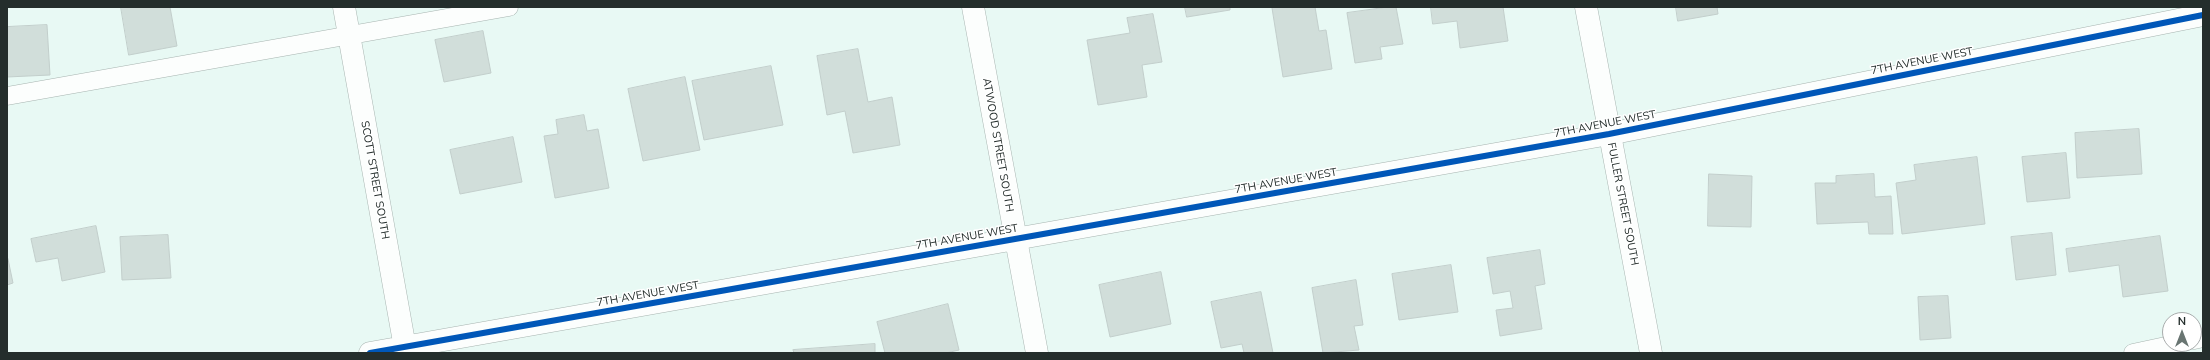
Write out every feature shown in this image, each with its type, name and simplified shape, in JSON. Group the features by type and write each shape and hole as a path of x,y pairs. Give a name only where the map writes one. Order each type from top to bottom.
{"street":[{"name":"SCOTT STREET SOUTH","path":"344,7 405,350"},
{"name":"ATWOOD STREET SOUTH","path":"973,7 1014,239 1037,353"},
{"name":"FULLER STREET SOUTH","path":"1586,7 1651,353"},
{"name":"7TH AVENUE WEST","path":"370,353 405,350 1014,239 1609,134 2203,15"}],"lane":[{"path":"7,96 509,7"},
{"path":"2133,353 2162,347"}],"building":[{"path":"121,7 170,7 177,46 129,55"},
{"path":"1185,7 1230,7 1230,10 1187,17"},
{"path":"1315,7 1319,31 1326,30 1332,69 1283,77 1272,8"},
{"path":"1396,7 1403,44 1380,47 1382,59 1355,63 1347,13"},
{"path":"1431,7 1503,7 1508,41 1460,48 1457,21 1433,24"},
{"path":"1676,7 1717,7 1718,14 1678,21"},
{"path":"1153,14 1162,62 1142,65 1147,97 1098,105 1087,40 1130,33 1127,18"},
{"path":"47,25 50,75 7,77 7,27"},
{"path":"483,31 491,73 444,82 435,40"},
{"path":"858,49 868,102 892,97 900,145 853,153 845,111 827,115 817,56"},
{"path":"771,66 783,125 704,140 692,81"},
{"path":"685,77 700,150 643,161 628,89"},
{"path":"584,115 587,131 598,129 609,188 555,198 544,136 558,134 556,120"},
{"path":"2139,129 2142,174 2077,178 2075,133"},
{"path":"513,137 522,182 460,194 450,150"},
{"path":"2066,153 2070,198 2027,202 2022,157"},
{"path":"1977,157 1985,224 1902,234 1896,183 1916,180 1914,165"},
{"path":"1709,174 1752,176 1751,227 1708,226"},
{"path":"1874,174 1875,197 1891,196 1893,234 1869,234 1868,222 1817,224 1815,183 1836,183 1836,176"},
{"path":"96,226 105,272 62,281 58,258 36,262 31,239"},
{"path":"2052,233 2056,275 2016,280 2011,237"},
{"path":"168,235 171,278 122,280 120,237"},
{"path":"2160,236 2168,291 2123,297 2119,265 2069,272 2066,249"},
{"path":"1540,250 1545,284 1535,286 1542,329 1500,336 1496,310 1513,308 1510,291 1493,294 1487,258"},
{"path":"8,259 13,283 7,285 7,260"},
{"path":"1451,265 1458,312 1399,320 1392,274"},
{"path":"1161,272 1171,324 1110,337 1099,285"},
{"path":"1356,280 1363,325 1354,326 1359,350 1323,353 1312,288"},
{"path":"1261,292 1273,353 1244,353 1242,344 1221,348 1211,302"},
{"path":"1948,296 1951,338 1920,340 1918,297"},
{"path":"948,304 959,350 946,353 885,353 877,322"},
{"path":"875,344 875,353 794,353 793,350"}],"cycle path":[{"path":"370,353 1609,134 2203,15"}]}
